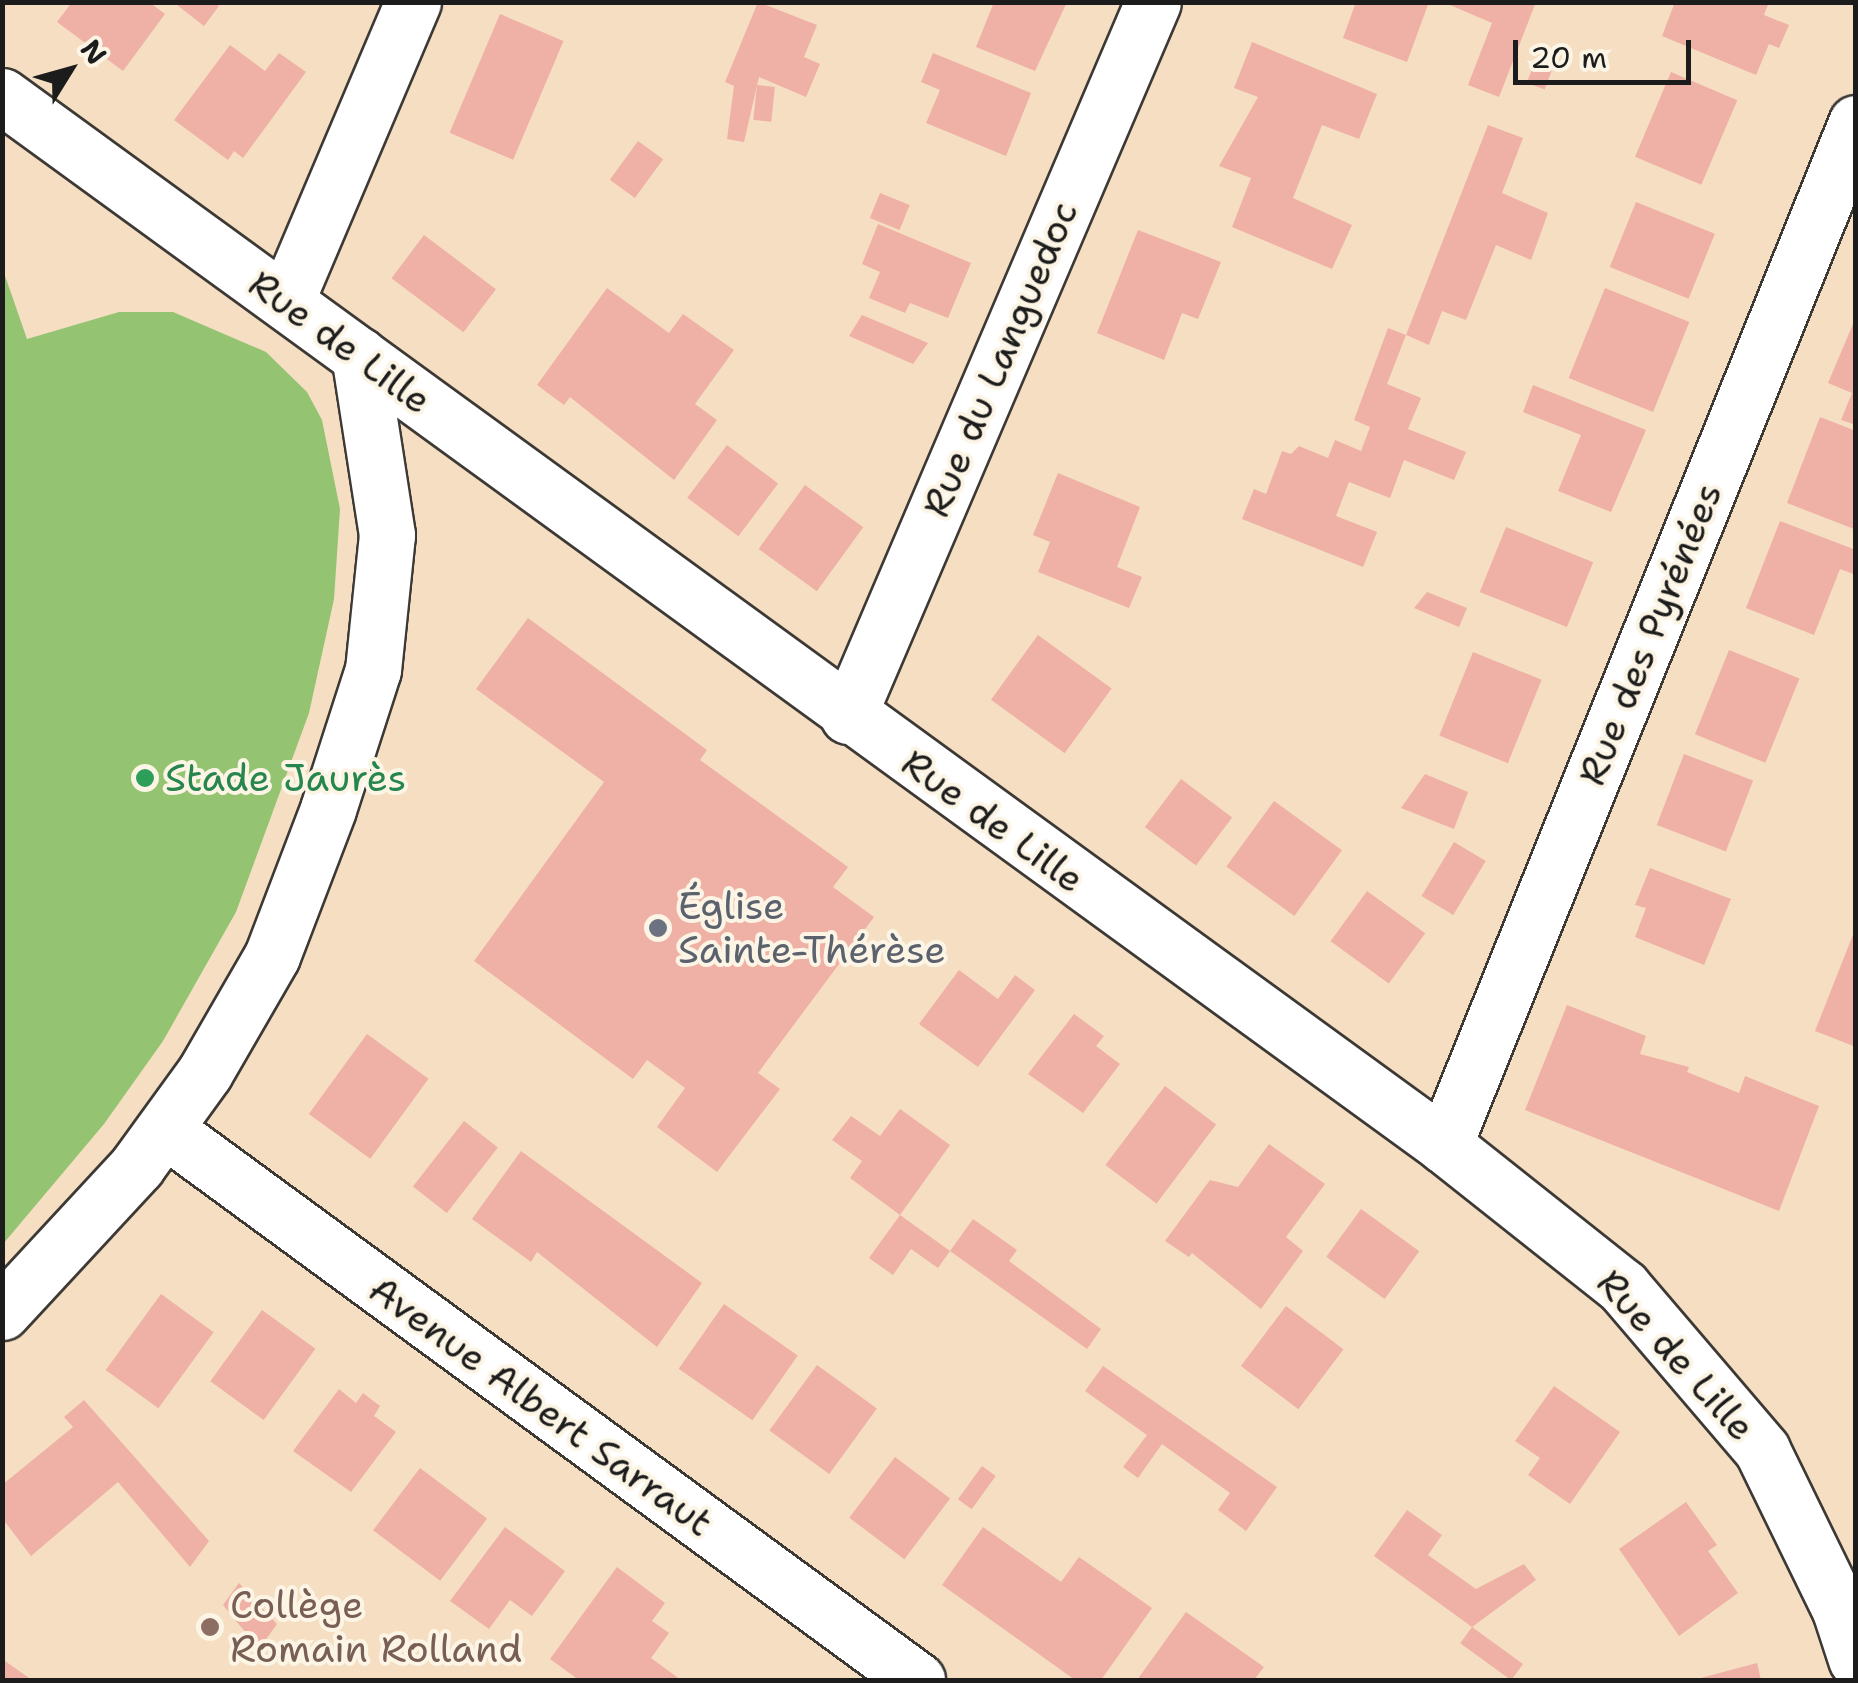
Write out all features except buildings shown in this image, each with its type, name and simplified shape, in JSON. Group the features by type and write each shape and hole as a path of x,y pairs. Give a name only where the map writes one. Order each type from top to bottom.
{"street":[{"path":"286,301 413,2"},
{"name":"Rue du Languedoc","path":"848,716 1153,2"},
{"name":"Rue de Lille","path":"2,96 848,716 1444,1145 1623,1287 1762,1450 1840,1610 1856,1659"},
{"name":"Rue des Pyrénées","path":"1444,1145 1856,123"},
{"path":"2,1312 166,1130 272,956 373,670 387,535 359,355"},
{"name":"Avenue Albert Sarraut","path":"166,1130 917,1680"}],"green space":[{"name":"Stade Jaurès","path":"3,270 27,339 119,312 173,312 266,352 307,392 322,420 340,509 334,599 309,713 236,912 163,1041 104,1124 3,1244"}],"place":[{"name":"Stade Jaurès","path":"145,778"},
{"name":"Église Sainte-Thérèse","path":"658,928"},
{"name":"Collège Romain Rolland","path":"210,1627"}]}
